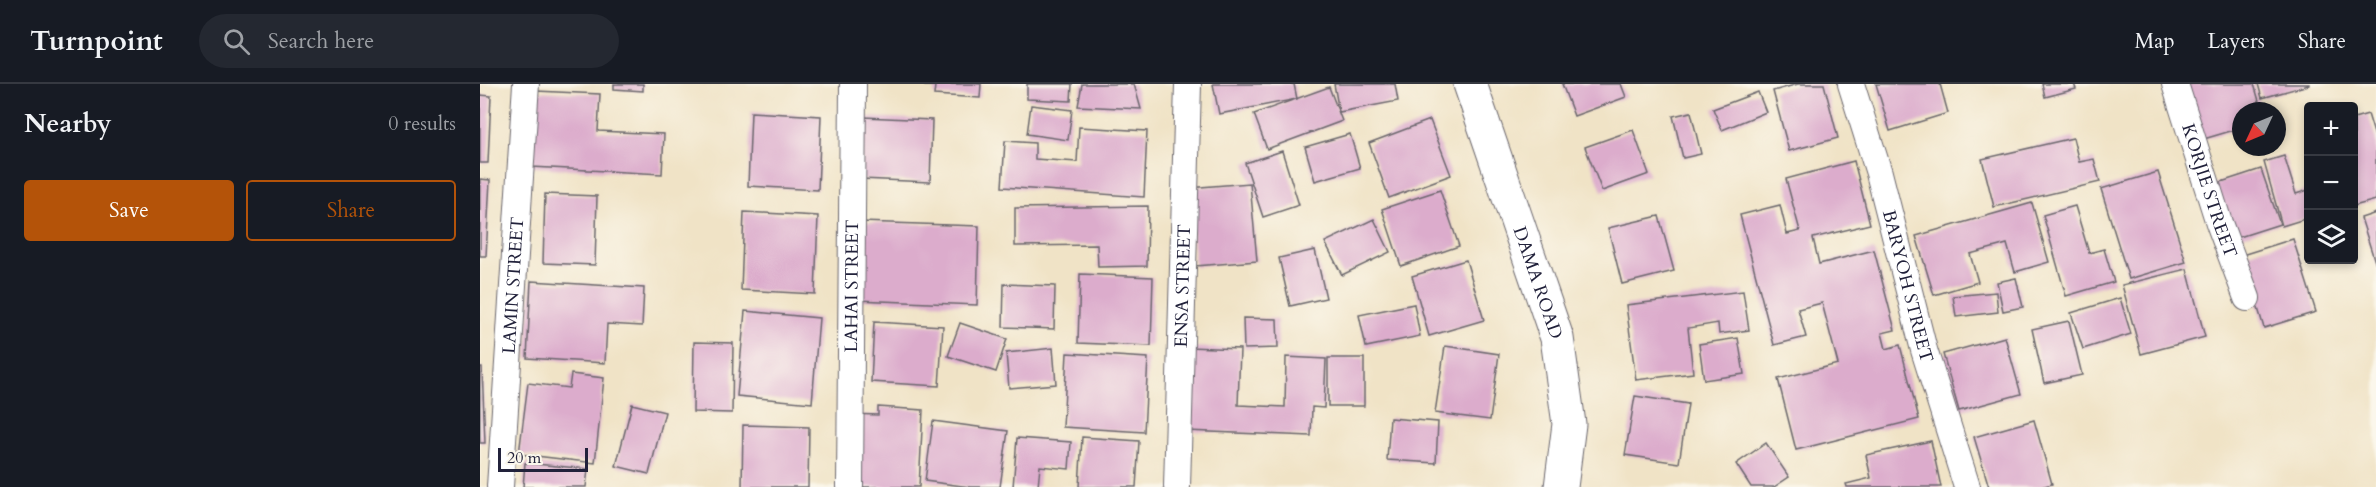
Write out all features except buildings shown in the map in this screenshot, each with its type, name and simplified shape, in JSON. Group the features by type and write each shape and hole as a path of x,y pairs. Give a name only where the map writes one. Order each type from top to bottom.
{"highway":[{"name":"DAMA ROAD","path":"1470,84 1557,338 1569,424 1561,487"}],"street":[{"name":"LAMIN STREET","path":"500,487 526,84"},
{"name":"LAHAI STREET","path":"850,487 853,84"},
{"name":"ENSA STREET","path":"1177,487 1188,84"},
{"name":"BARYOH STREET","path":"1851,84 1879,173 1924,350 1967,487"},
{"name":"KORJIE STREET","path":"2175,84 2219,223 2247,298"}]}
